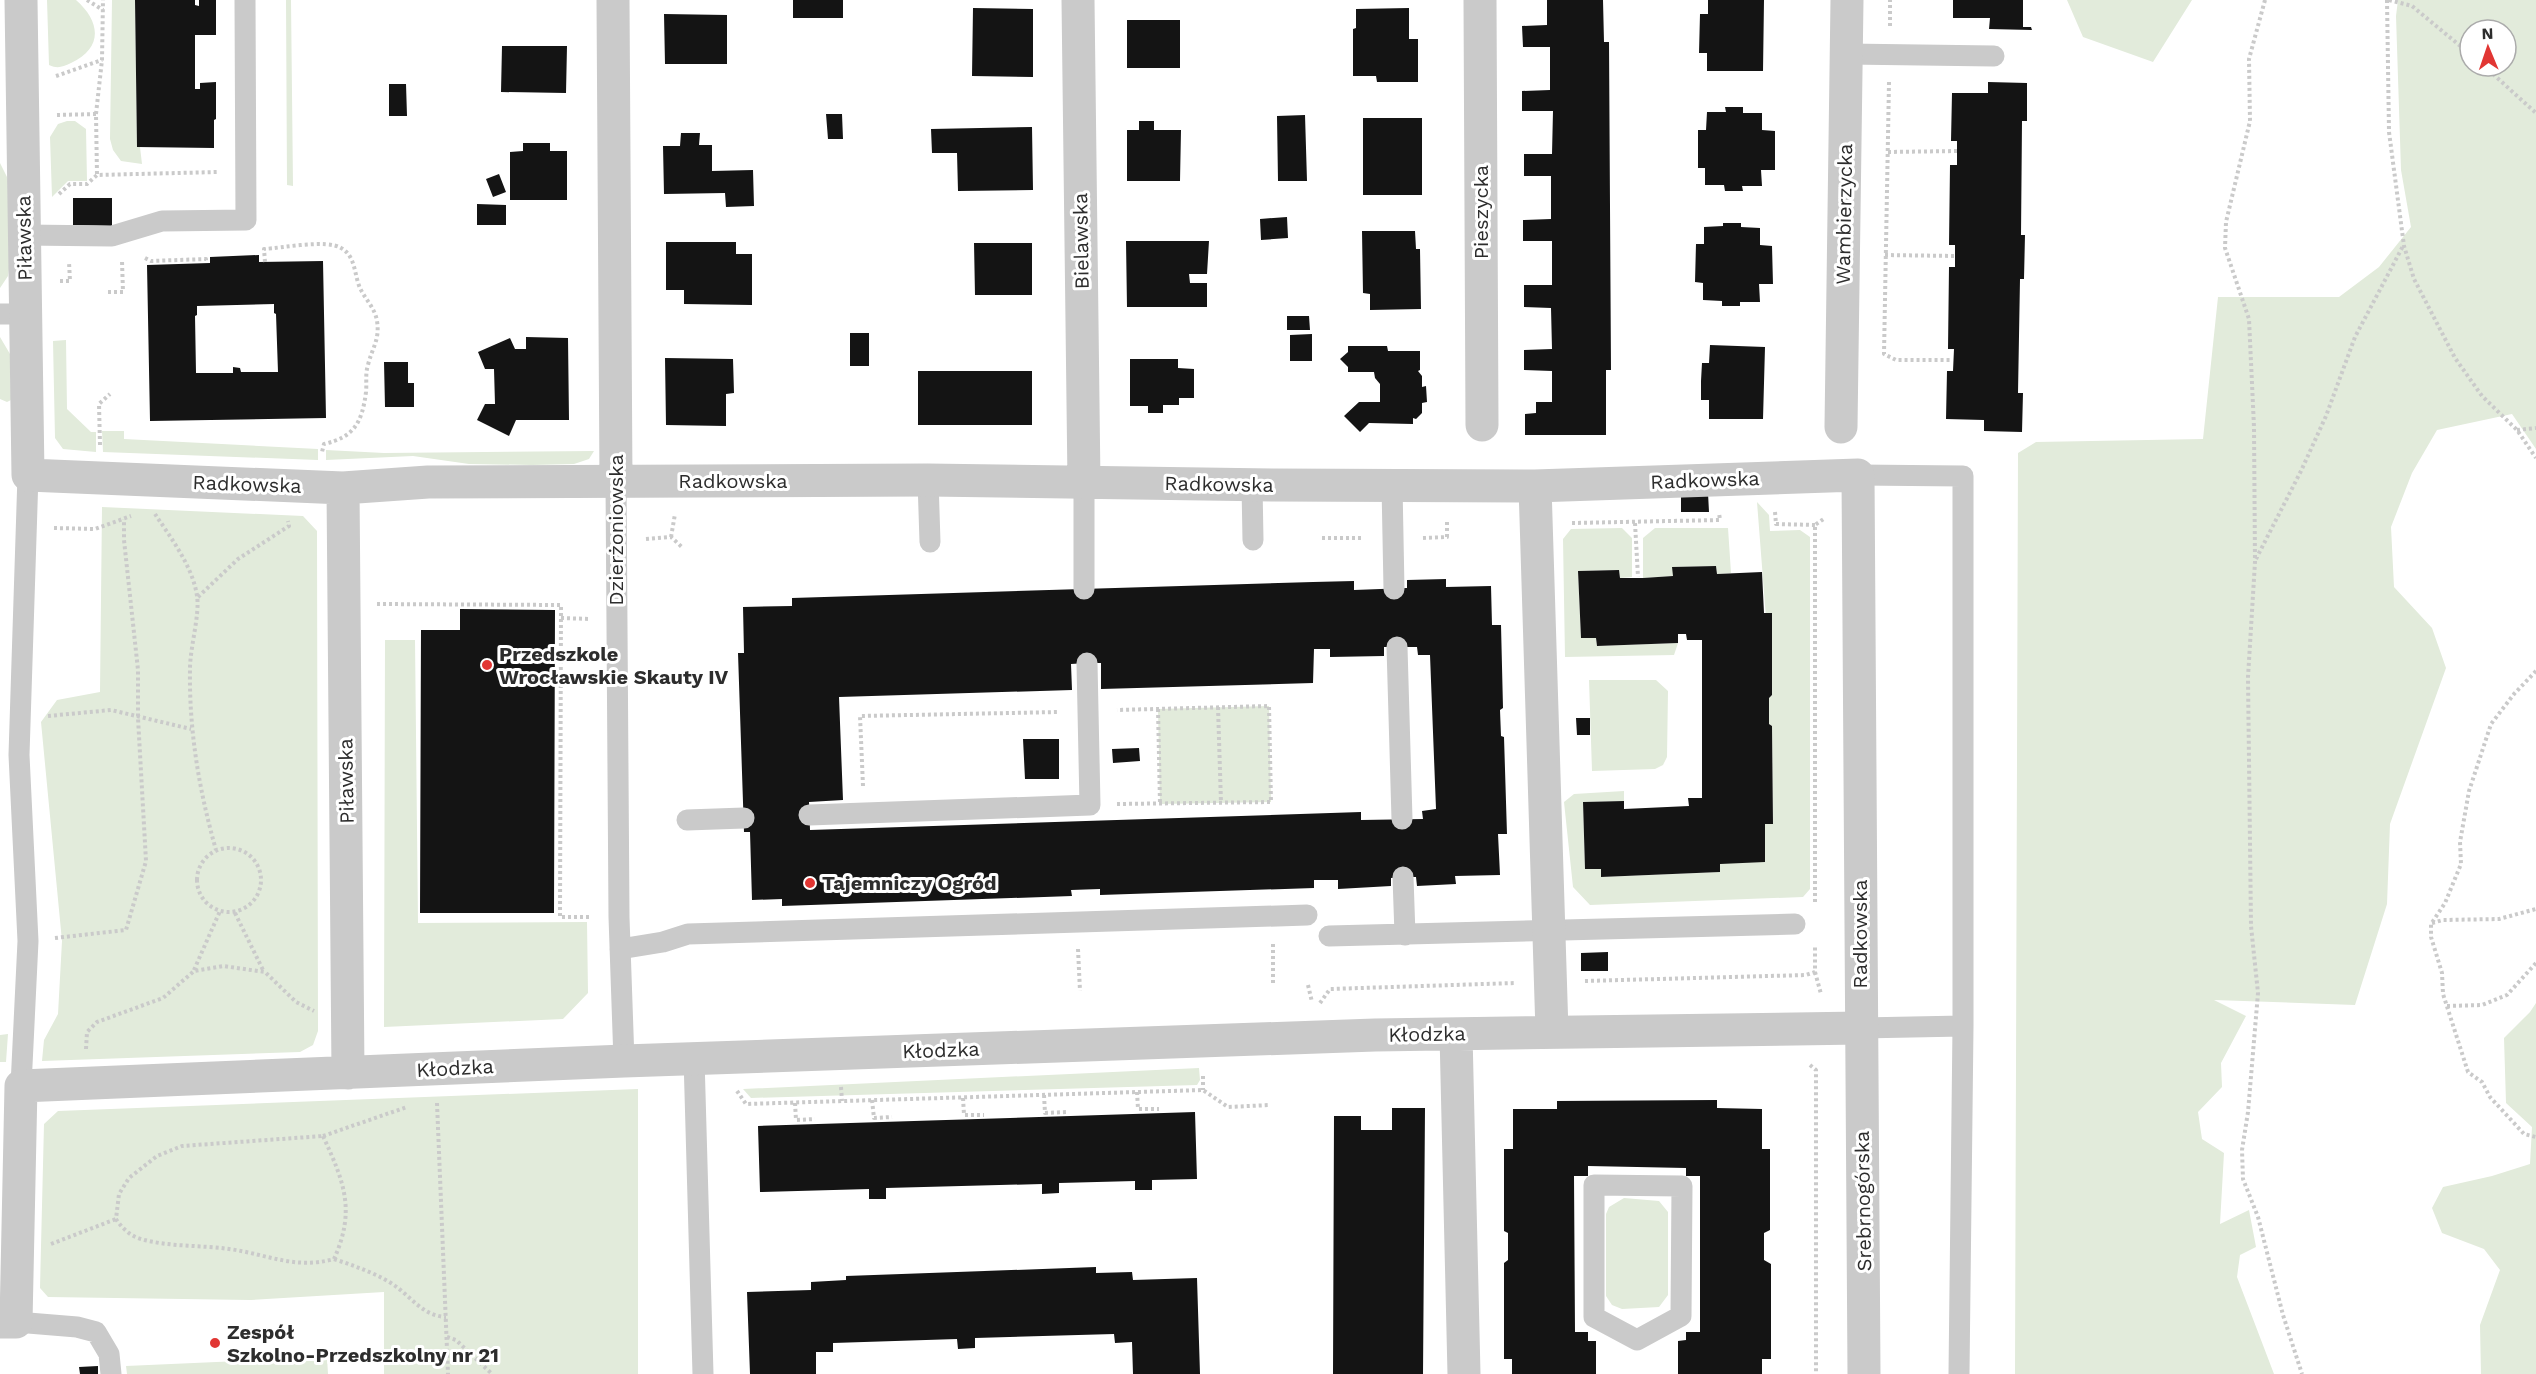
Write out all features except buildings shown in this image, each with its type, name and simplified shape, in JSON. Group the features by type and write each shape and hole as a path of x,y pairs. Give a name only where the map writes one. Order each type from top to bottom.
{"street":[{"name":"Piławska","path":"21,0 22,116 35,235 12,314 28,475"},
{"name":"Dzierżoniowska","path":"613,0 616,481"},
{"name":"Bielawska","path":"1078,0 1084,483"},
{"name":"Pieszycka","path":"1479,0 1482,425"},
{"name":"Wambierzycka","path":"1841,427 1847,0"},
{"name":"Radkowska","path":"28,475 343,489 428,482 928,480 1535,486 1843,476 1861,1028"},
{"path":"1535,486 1552,1032"},
{"name":"Piławska","path":"343,489 348,1073"},
{"name":"Kłodzka","path":"21,1086 624,1060 694,1069 1456,1034 1861,1028"},
{"name":"Srebrnogórska","path":"1861,1028 1864,1374"},
{"path":"1456,1034 1464,1374"},
{"path":"8,1322 21,1086"}],"lane":[{"path":"35,235 112,236 162,221 246,220 245,0"},
{"path":"1847,54 1994,56"},
{"path":"21,1086 28,941 20,719 28,475"},
{"path":"1843,476 1963,476 1963,1026 1959,1374"},
{"path":"928,480 930,542"},
{"name":"Dzierżoniowska","path":"616,481 619,917 624,1060"},
{"path":"1084,483 1084,589"},
{"path":"1252,485 1253,540"},
{"path":"1392,485 1394,589"},
{"path":"1397,647 1402,819"},
{"path":"809,815 1090,805 1087,663"},
{"path":"687,820 744,818"},
{"path":"1403,877 1405,935"},
{"path":"620,949 663,942 688,934 1308,915"},
{"path":"1329,936 1795,924"},
{"path":"1861,1028 1963,1026"},
{"path":"694,1069 703,1374"},
{"path":"1594,1185 1682,1186 1681,1316 1637,1340 1594,1317 1594,1185"},
{"path":"8,1322 76,1327 96,1332 109,1354 111,1374"}],"path":[{"path":"87,0 103,10"},
{"path":"98,176 96,114 102,60 103,0"},
{"path":"1890,0 1884,354 1896,360 1952,360"},
{"path":"2265,0 2249,59 2250,120 2226,222 2225,248 2249,319 2254,426 2255,562 2248,677 2251,926 2258,993 2248,1112 2242,1150 2243,1179 2258,1217 2283,1315 2302,1374"},
{"path":"2458,44 2412,6 2388,0 2389,132 2404,246 2414,279 2455,358 2482,396 2517,430 2536,458"},
{"path":"53,77 102,60"},
{"path":"2497,78 2536,113"},
{"path":"22,116 96,114"},
{"path":"1888,152 1957,151"},
{"path":"35,235 46,207 70,184 87,184 98,176 244,171"},
{"path":"265,262 264,249 328,244 339,246 353,261 360,288 376,318 376,347 368,366 366,393 358,420 349,435 324,444 322,449"},
{"path":"2255,562 2326,416 2355,337 2404,246"},
{"path":"108,292 123,292 122,254"},
{"path":"1885,255 1955,256"},
{"path":"56,281 70,281 69,256"},
{"path":"180,260 206,259 206,263"},
{"path":"99,432 99,404 110,394"},
{"path":"2517,430 2536,428"},
{"path":"1815,910 1815,525 1828,516 1843,476"},
{"path":"1567,522 1635,523 1720,520 1717,479"},
{"path":"149,504 191,574 198,597 190,665 192,729 201,800 216,850"},
{"path":"26,528 95,529 137,514"},
{"path":"198,597 238,560 289,526 287,518"},
{"path":"28,941 126,930 146,861 138,718 138,670 124,540 124,519"},
{"path":"1635,523 1638,577"},
{"path":"615,540 671,537 683,548"},
{"path":"367,604 561,605 560,917 619,917"},
{"path":"2536,671 2514,694 2491,724 2469,791 2460,842 2461,864 2445,903 2431,924 2431,937 2442,973 2443,994 2468,1072 2482,1082 2490,1097 2524,1134 2536,1137"},
{"path":"1218,708 1221,803"},
{"path":"1158,709 1160,804"},
{"path":"20,719 111,710 192,729"},
{"path":"228,848 245,852 258,865 262,877 261,889 256,900 235,913 220,911 208,905 200,896 196,882 202,864 216,850 228,848"},
{"path":"2431,924 2443,920 2499,920 2536,909"},
{"path":"87,1055 87,1032 97,1022 163,998 194,971 220,911"},
{"path":"235,913 249,946 265,972 296,1002 318,1011"},
{"path":"1273,916 1273,986"},
{"path":"1077,921 1080,991"},
{"path":"1551,982 1806,975 1815,972 1815,941"},
{"path":"2447,1006 2482,1005 2507,995 2536,963"},
{"path":"194,971 223,966 265,972"},
{"path":"1308,985 1314,1008"},
{"path":"694,1069 729,1080 746,1104 1203,1090 1228,1107 1270,1105"},
{"path":"1137,1092 1138,1109 1146,1111 1159,1108"},
{"path":"1044,1095 1045,1113 1067,1112"},
{"path":"963,1098 964,1115 974,1117 984,1115"},
{"path":"427,1102 437,1099 448,1374"},
{"path":"872,1100 874,1118 878,1120 892,1117"},
{"path":"795,1103 796,1120 801,1122 815,1119"},
{"path":"417,1104 323,1136 182,1146 157,1156 129,1178 119,1194 116,1219 123,1229 140,1239 232,1249 284,1261 315,1264 334,1259 368,1271 392,1284 419,1307 436,1317 446,1317"},
{"path":"323,1136 341,1175 346,1194 347,1220 342,1242 334,1259"},
{"path":"45,1244 55,1243 116,1219"},
{"path":"447,1337 456,1340 492,1374"}],"green space":[{"path":"47,0 76,0 84,8 94,26 95,34 89,50 71,63 60,67 49,65"},
{"path":"112,0 135,0 137,146 140,147 142,164 121,161 113,150 110,139"},
{"path":"286,0 291,0 293,186 287,185"},
{"path":"2067,0 2192,0 2153,62 2083,37"},
{"path":"2398,0 2536,0 2536,449 2512,414 2437,430 2412,473 2391,527 2394,587 2432,628 2446,668 2390,824 2387,904 2355,1005 2214,1000 2246,1016 2221,1063 2222,1087 2198,1112 2202,1139 2224,1153 2220,1224 2249,1210 2256,1247 2240,1255 2237,1277 2274,1374 2015,1374 2018,453 2036,442 2203,439 2218,297 2339,297 2379,267 2411,227 2401,170 2396,16"},
{"path":"75,121 86,129 87,181 68,181 52,197 50,137 58,124"},
{"path":"0,163 8,179 9,269 8,276 0,288"},
{"path":"0,337 10,354 11,400 7,402 0,399"},
{"path":"66,340 67,409 91,432 96,432 96,452 63,449 55,438 53,341"},
{"path":"102,431 124,431 124,439 318,449 318,460 103,452"},
{"path":"326,450 384,453 594,451 589,459 574,464 532,465 469,464 413,456 326,460"},
{"path":"1757,502 1769,515 1770,531 1800,530 1810,537 1810,889 1803,897 1590,905 1573,887 1564,802 1574,794 1624,791 1624,801 1583,802 1585,869 1601,869 1602,877 1719,872 1720,864 1765,824 1773,823 1772,726 1769,724 1769,698 1772,695"},
{"path":"102,507 303,516 317,531 318,1031 313,1045 300,1052 42,1061 44,1040 58,1014 62,941 41,722 57,700 100,692"},
{"path":"1622,528 1632,538 1632,577 1620,578 1619,570 1578,571 1581,638 1596,638 1597,646 1678,643 1674,655 1565,657 1563,539 1571,529"},
{"path":"1655,528 1728,528 1731,573 1717,574 1716,566 1673,567 1673,576 1643,578 1643,538"},
{"path":"385,640 415,640 418,923 587,922 588,993 563,1019 384,1027"},
{"path":"1589,680 1656,680 1668,691 1667,757 1663,765 1655,769 1592,771"},
{"path":"1269,706 1271,802 1160,804 1158,709"},
{"path":"2536,1003 2536,1374 2481,1374 2480,1325 2500,1270 2484,1249 2442,1233 2432,1208 2443,1187 2492,1176 2530,1164 2532,1127 2506,1103 2504,1038"},
{"path":"8,1034 6,1062 0,1062 0,1035"},
{"path":"1199,1068 1200,1080 1197,1085 751,1098 743,1089"},
{"path":"638,1089 638,1374 384,1374 384,1292 251,1300 48,1297 40,1288 44,1124 58,1111"},
{"path":"1624,1198 1659,1201 1668,1212 1668,1295 1659,1307 1622,1309 1612,1305 1606,1296 1606,1214 1609,1207"},
{"path":"327,1357 328,1374 127,1374 126,1366"}],"place":[{"name":"Przedszkole Wrocławskie Skauty IV","path":"487,665"},
{"name":"Tajemniczy Ogród","path":"810,883"},
{"name":"Zespół Szkolno-Przedszkolny nr 21","path":"215,1343"}]}
